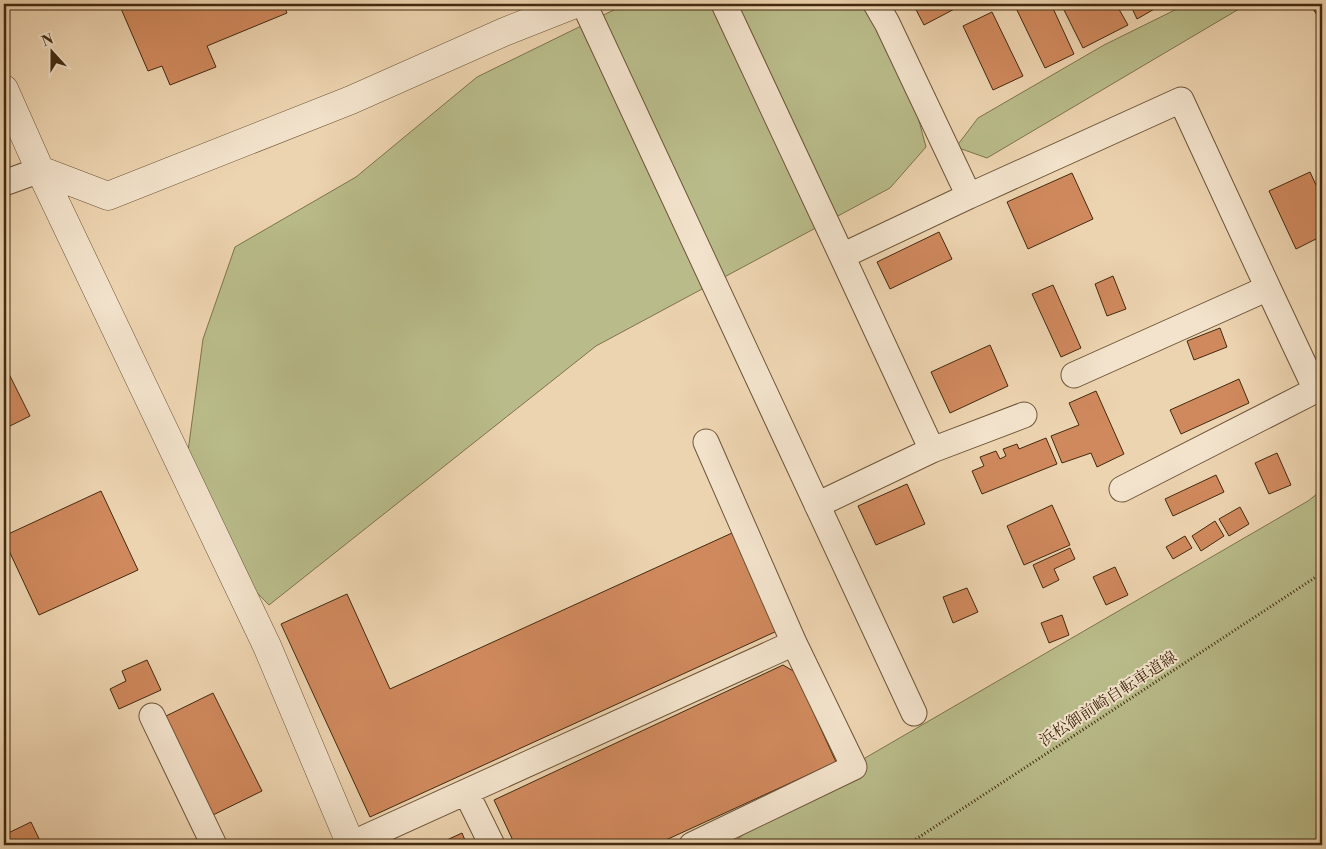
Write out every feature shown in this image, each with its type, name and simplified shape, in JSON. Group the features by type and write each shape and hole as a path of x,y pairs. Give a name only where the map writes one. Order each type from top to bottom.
{"street":[{"path":"4,183 40,170 108,196 351,100 504,32 575,4"},
{"path":"584,4 914,714"},
{"path":"724,4 932,450"},
{"path":"876,4 887,23 969,196"},
{"path":"4,89 40,170 267,646 350,845 794,643"},
{"path":"842,256 1180,100 1316,390 1122,489"},
{"path":"1074,375 1268,288"},
{"path":"817,505 932,450 1024,415"},
{"path":"692,845 854,767 794,643 706,442"},
{"path":"152,716 214,845"},
{"path":"466,792 492,845"}],"path":[{"name":"浜松御前崎自転車道線","path":"907,845 1322,573"}],"green space":[{"path":"626,4 873,4 901,54 926,147 890,188 596,346 269,605 227,562 185,474 203,339 235,247 356,177 477,77"},
{"path":"1187,4 1258,4 1239,9 987,158 956,147 978,118 1104,45"},
{"path":"1322,490 1322,845 730,845 772,812 1308,501"}],"building":[{"path":"119,4 283,4 287,13 207,46 216,67 170,85 162,66 148,71"},
{"path":"913,4 964,4 924,25"},
{"path":"1014,4 1051,4 1074,54 1045,68"},
{"path":"1061,4 1116,4 1128,25 1083,48"},
{"path":"1130,4 1163,4 1137,19"},
{"path":"1310,4 1322,4 1322,23"},
{"path":"992,12 1023,76 993,90 963,26"},
{"path":"1310,172 1322,198 1322,236 1296,249 1269,191"},
{"path":"1072,173 1093,219 1028,249 1007,202"},
{"path":"939,232 952,259 890,289 877,262"},
{"path":"1113,276 1126,309 1107,316 1095,284"},
{"path":"1053,285 1081,348 1061,357 1032,294"},
{"path":"1220,328 1227,347 1194,360 1187,341"},
{"path":"990,345 1008,386 950,413 931,372"},
{"path":"4,364 30,416 4,429"},
{"path":"1239,379 1249,403 1181,434 1170,410"},
{"path":"1096,391 1124,454 1097,467 1091,453 1062,463 1051,436 1079,425 1069,403"},
{"path":"1046,438 1057,464 982,494 972,471 984,466 980,457 996,451 1000,459 1006,456 1003,449 1017,444 1019,449"},
{"path":"1277,453 1291,485 1269,494 1255,463"},
{"path":"1216,475 1224,492 1173,516 1165,499"},
{"path":"907,484 925,524 876,545 858,506"},
{"path":"101,491 138,570 39,615 4,540 4,536"},
{"path":"1052,505 1070,545 1024,565 1007,526"},
{"path":"1240,507 1249,524 1229,536 1219,519"},
{"path":"1215,521 1224,536 1201,551 1192,536"},
{"path":"732,533 777,631 370,817 281,624 347,594 390,689"},
{"path":"1185,536 1192,548 1173,559 1166,547"},
{"path":"1070,548 1075,559 1054,569 1059,580 1043,588 1033,565"},
{"path":"1115,567 1128,595 1106,605 1093,577"},
{"path":"967,588 978,612 953,623 943,597"},
{"path":"1062,615 1069,635 1049,643 1041,623"},
{"path":"147,660 161,690 119,709 110,689 126,681 122,671"},
{"path":"783,665 795,672 836,762 655,845 515,845 494,800"},
{"path":"213,693 262,791 213,815 164,717"},
{"path":"31,822 42,845 4,845 4,835"},
{"path":"462,833 467,845 436,845"}]}
